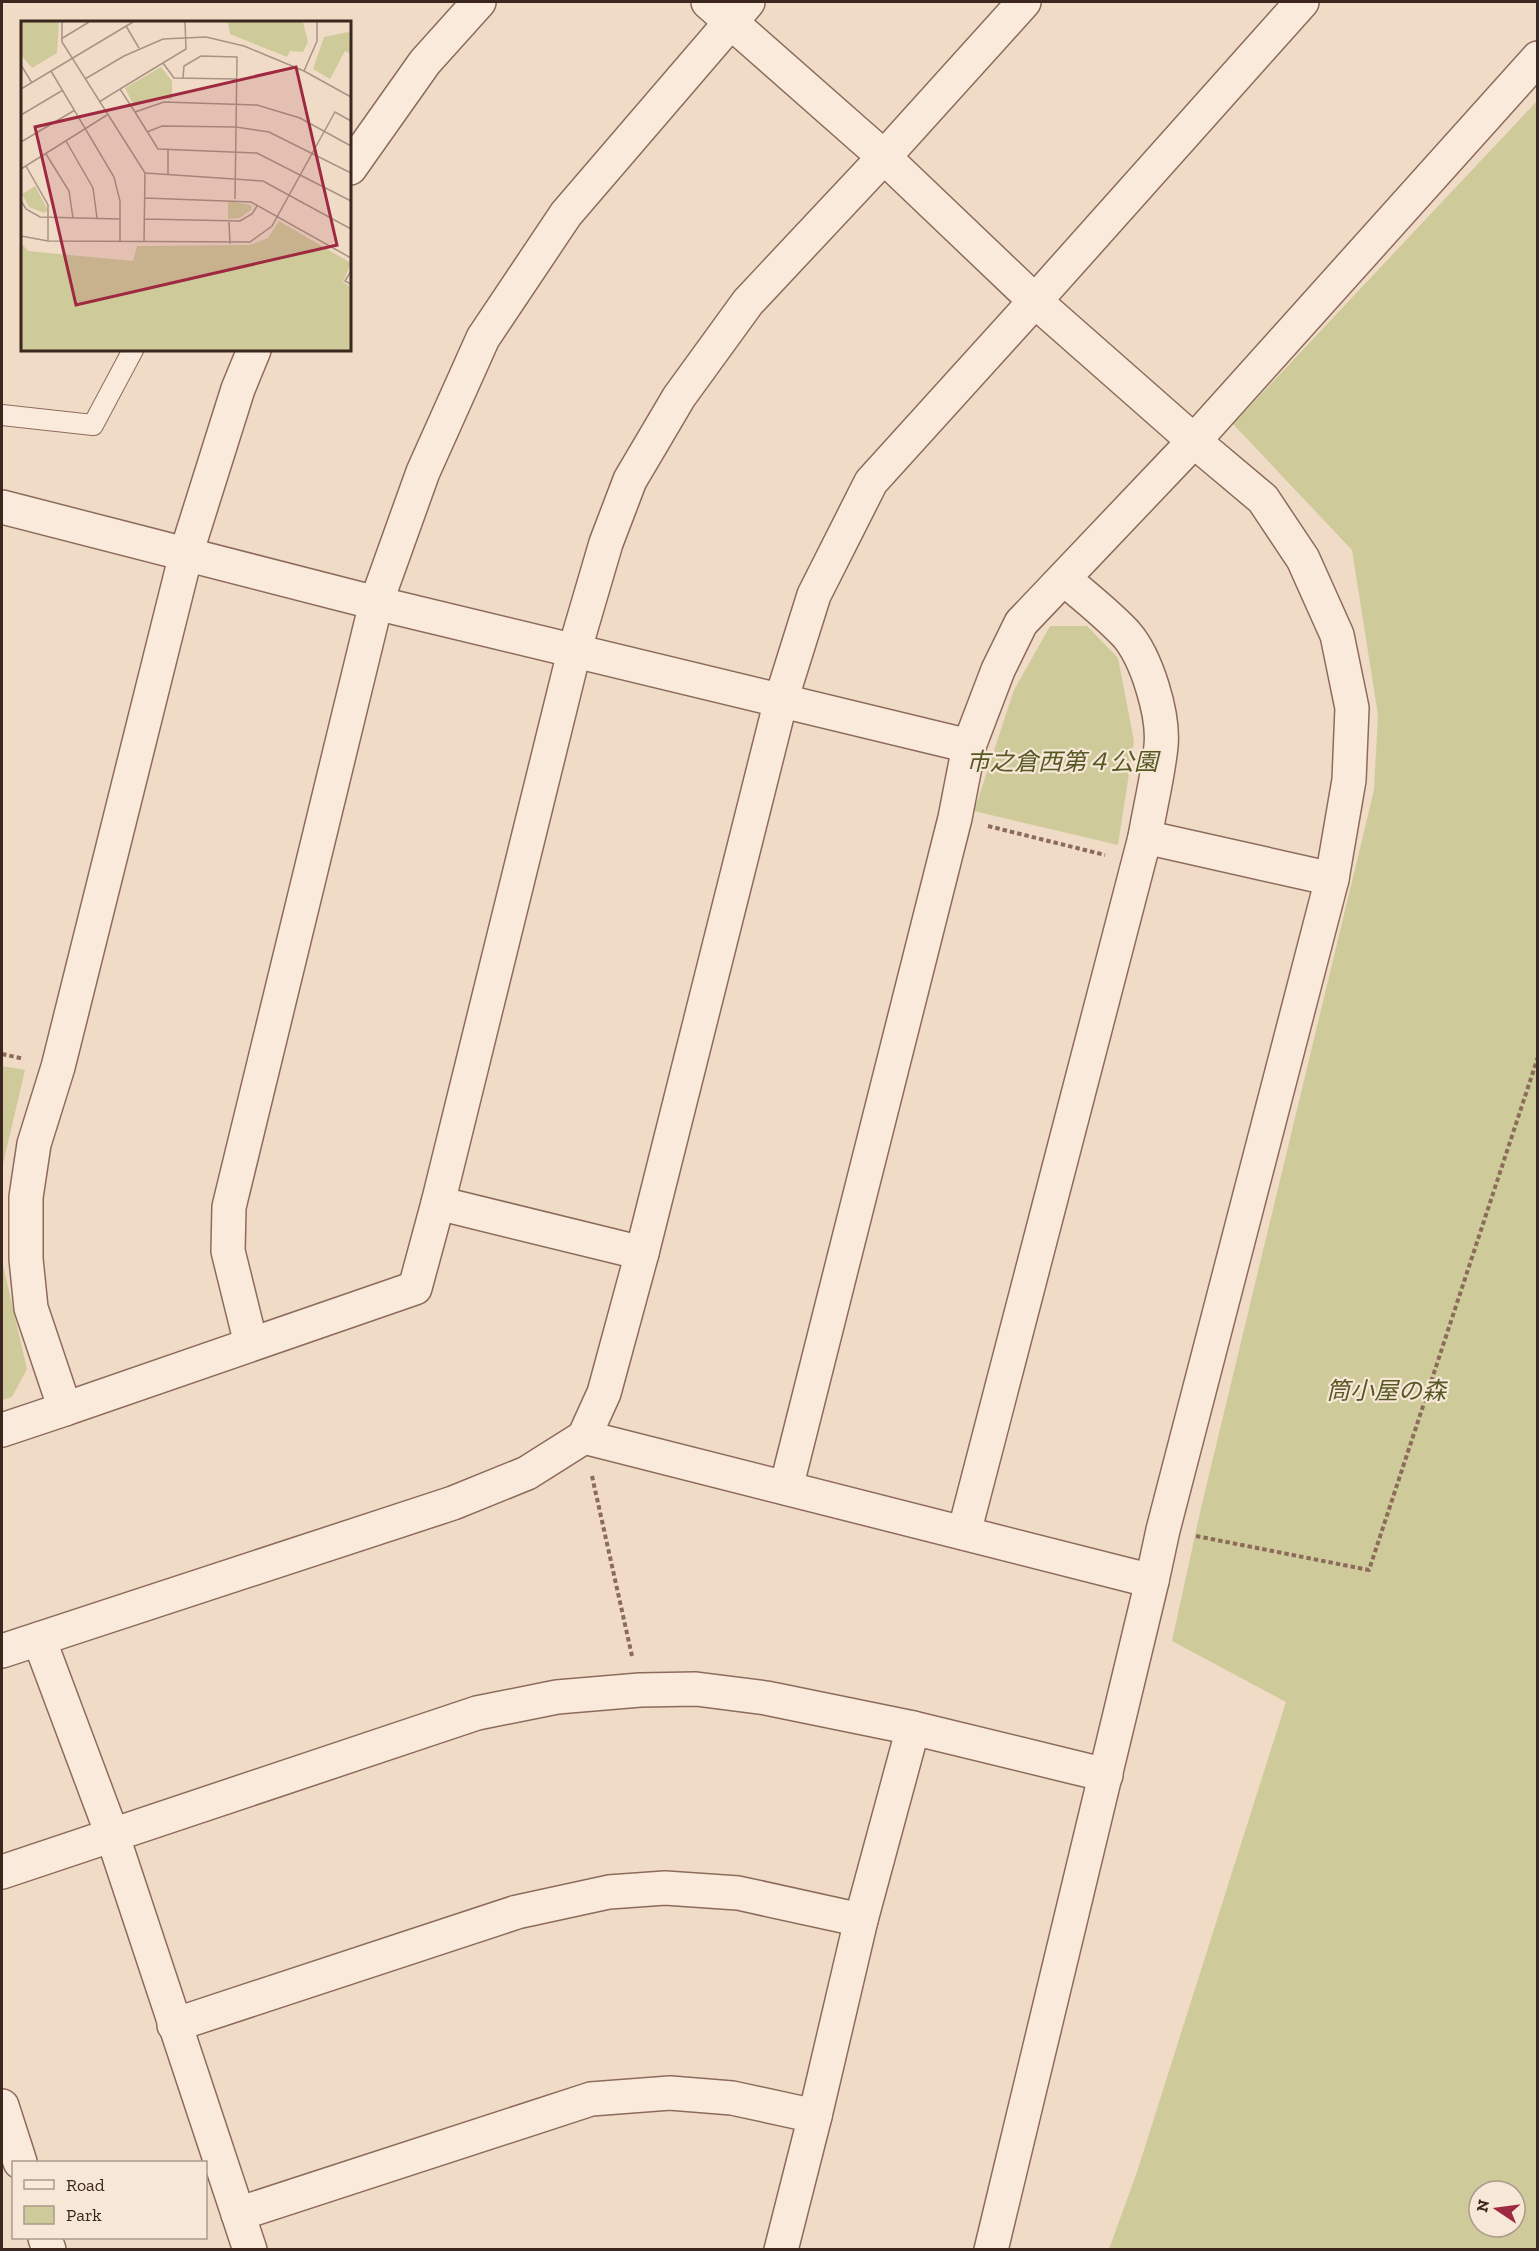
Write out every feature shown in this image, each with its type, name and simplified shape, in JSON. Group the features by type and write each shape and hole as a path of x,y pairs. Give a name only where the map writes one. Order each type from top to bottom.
{"street":[{"path":"351,167 425,62 479,2"},
{"path":"2,1430 415,1288 574,652 606,543 630,480 679,398 748,302 884,157 1024,2"},
{"path":"2,1651 453,1503 527,1473 584,1437 604,1393 642,1253 781,700 814,595 871,482 1302,2"},
{"path":"251,1344 228,1251 230,1207 376,603 423,472 483,338 566,214 728,8 1035,301 1263,499 1303,559 1337,635 1352,708 1350,780 1332,879 1163,1530 991,2250"},
{"path":"786,1488 955,818 969,746 998,670 1022,623 1194,441 1538,58"},
{"path":"65,1408 31,1308 26,1259 26,1197 34,1144 58,1067 186,554 238,389 255,351"},
{"path":"2,507 574,652 969,746"},
{"path":"964,1533 1141,850 1161,745 1161,714 1155,694 1148,674 1128,636 1064,579"},
{"path":"1141,850 1332,879"},
{"path":"438,1203 642,1253"},
{"path":"584,1437 1152,1581"},
{"path":"39,1639 112,1834 250,2250"},
{"path":"2,1872 477,1713 557,1697 640,1690 696,1689 766,1698 913,1728 1106,1776"},
{"path":"781,2250 861,1920 913,1728"},
{"path":"174,2025 517,1912 609,1892 665,1888 738,1893 861,1920"},
{"path":"238,2214 591,2099 680,2094 732,2098 815,2116"},
{"path":"2,2106 19,2161"}],"lane":[{"path":"2,415 93,425 132,351"}],"path":[{"path":"955,818 1141,850"},
{"path":"1163,1530 1369,1570 1538,1058"},
{"path":"584,1437 640,1690"}],"green space":[{"name":"筒小屋の森","path":"1537,101 1537,2249 1109,2249 1137,2172 1286,1702 1172,1641 1201,1508 1374,790 1378,715 1352,550 1233,424"},
{"name":"市之倉西第４公園","path":"1050,626 1087,626 1118,658 1134,741 1118,845 974,811 1014,690"},
{"path":"2,1066 25,1070 2,1168"},
{"path":"2,1261 27,1369 12,1397 2,1400"}]}
